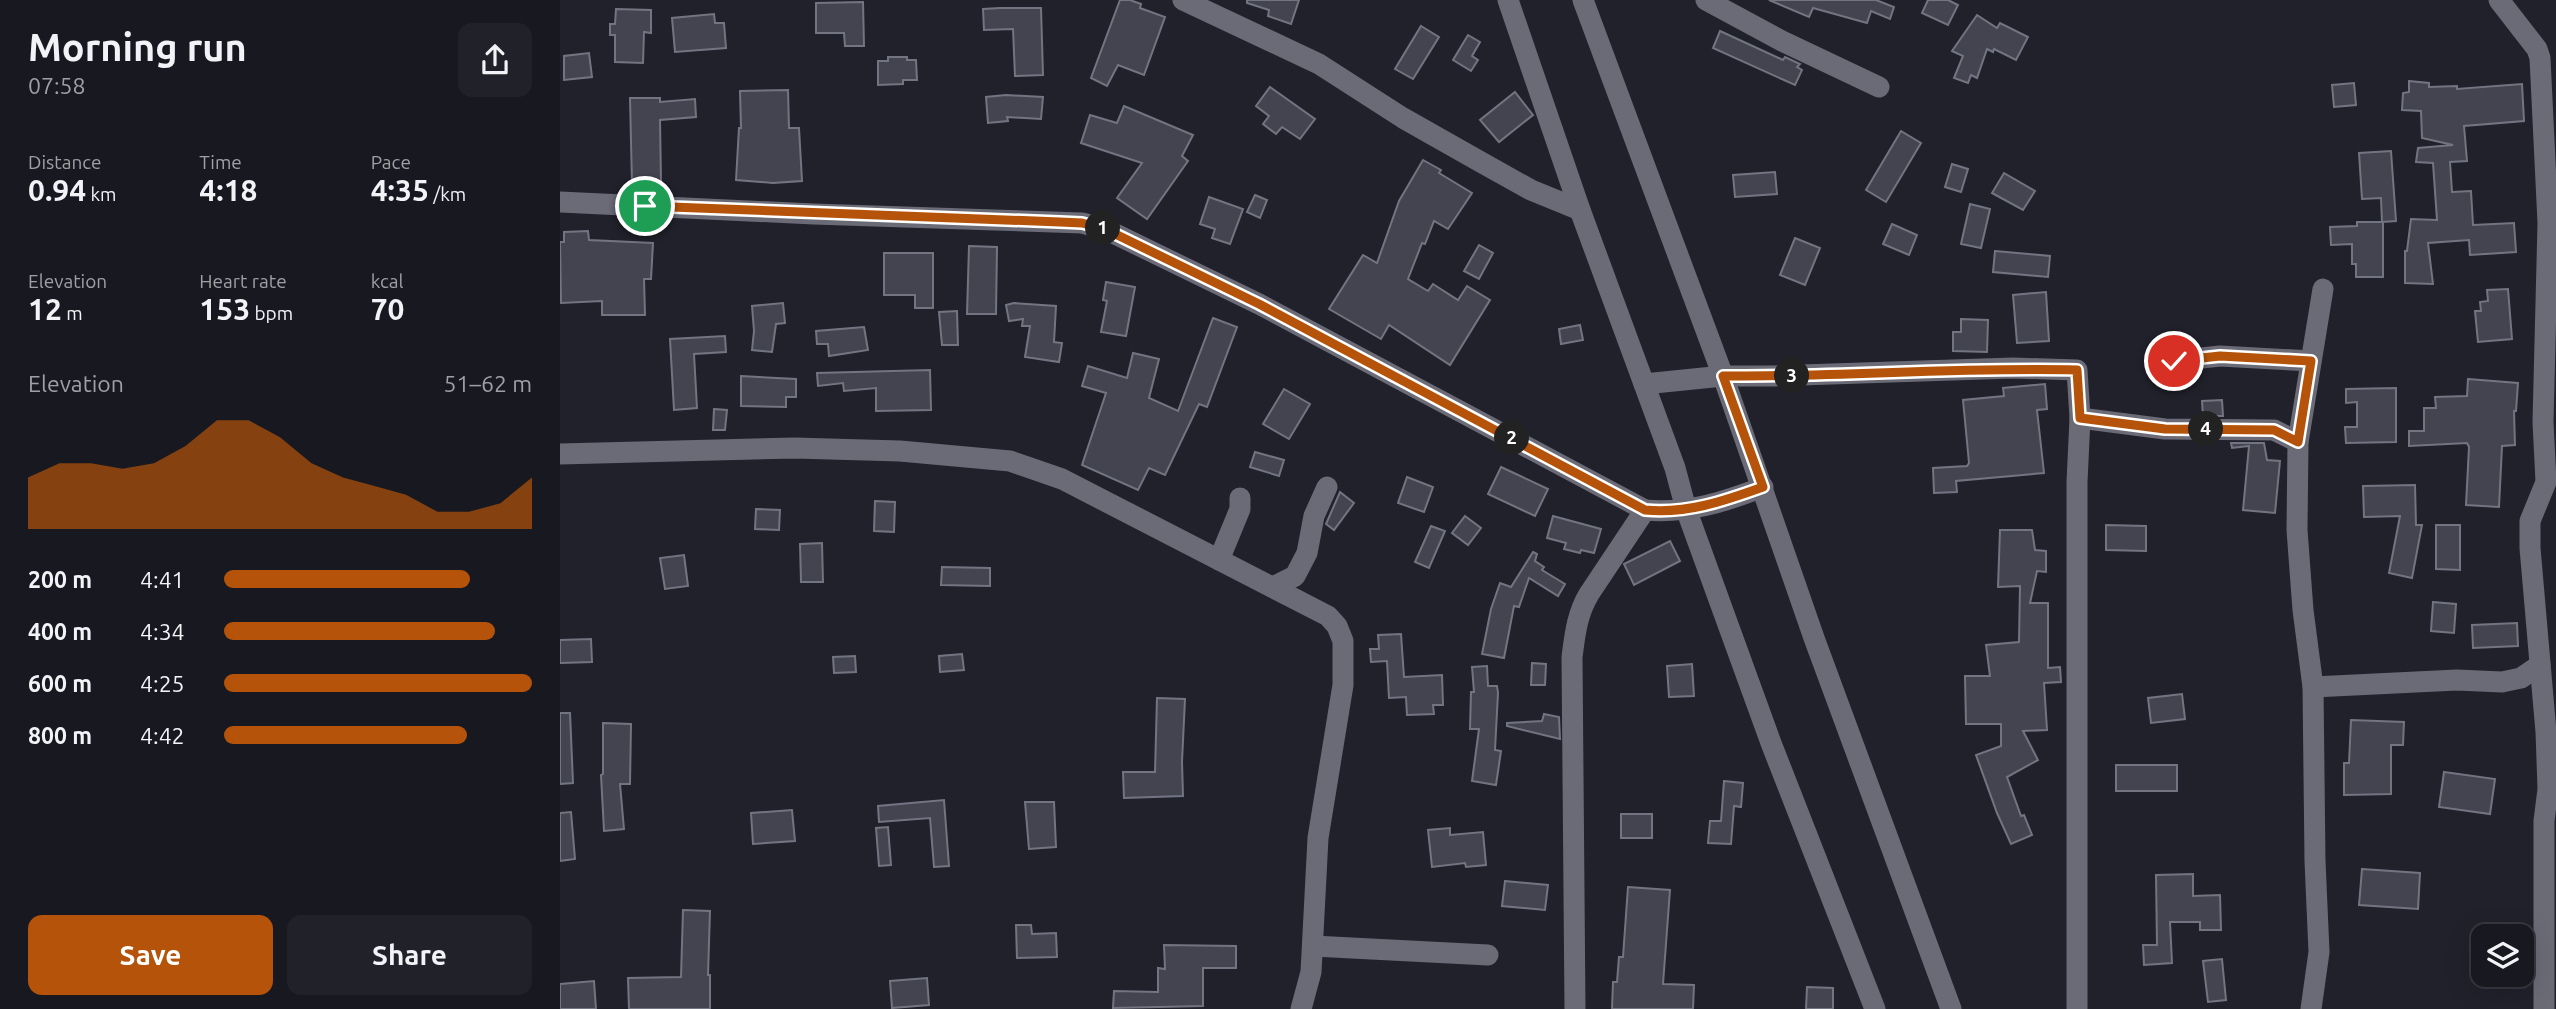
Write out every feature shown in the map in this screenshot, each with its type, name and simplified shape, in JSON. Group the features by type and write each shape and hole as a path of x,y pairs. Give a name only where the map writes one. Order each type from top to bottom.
{"street":[{"path":"1182,0 1319,64 1403,118 1479,161 1531,190 1580,210"},
{"path":"1508,0 1580,210 1675,468 1686,509 1771,743 1875,1009"},
{"path":"1583,0 1723,376 1814,638 1951,1009"},
{"path":"1706,0 1782,41 1879,87"},
{"path":"2499,0 2537,49 2540,58 2548,223 2551,382 2543,422 2546,482 2530,521 2530,548 2545,705 2548,789 2544,821 2544,1009"},
{"path":"560,202 1082,223 1105,229 1259,304 1645,510 1686,509 1721,503 1763,487"},
{"path":"2311,1009 2319,952 2313,687 2303,610 2297,530 2298,442 2323,289"},
{"path":"2174,361 2220,356 2311,361"},
{"path":"1644,384 1723,376 2013,368 2077,370 2080,418 2077,482 2077,1009"},
{"path":"2080,418 2165,429 2274,430 2298,442"},
{"path":"560,454 795,447 900,451 1010,461 1062,479 1328,617 1337,626 1343,641 1343,685 1318,838 1311,972 1301,1009"},
{"path":"1273,587 1294,576 1307,553 1314,516 1327,487"},
{"path":"1219,560 1240,509 1240,498"},
{"path":"1575,1009 1572,657 1576,624 1589,594 1645,510"},
{"path":"2313,687 2458,680 2502,682 2521,678 2540,665"},
{"path":"1313,946 1488,955"}],"building":[{"path":"1120,0 1141,4 1140,8 1165,17 1144,75 1118,65 1107,86 1091,78"},
{"path":"1247,0 1299,0 1291,24 1268,16 1269,10 1247,3"},
{"path":"1769,0 1876,0 1894,7 1890,19 1871,11 1867,23 1813,8 1809,17"},
{"path":"1928,0 1948,0 1958,5 1948,25 1922,13"},
{"path":"863,2 864,46 845,46 844,33 816,33 816,3"},
{"path":"1041,8 1043,75 1015,76 1013,29 984,30 983,9"},
{"path":"616,9 651,10 651,33 644,32 643,63 615,62 615,35 610,35 610,24 615,24"},
{"path":"714,14 715,23 724,23 726,48 675,52 672,18"},
{"path":"1977,15 1997,28 2000,23 2028,37 2016,60 1994,49 1993,52 1987,49 1977,78 1971,75 1968,83 1954,78 1963,56 1952,51"},
{"path":"1421,26 1439,37 1413,79 1395,69"},
{"path":"1720,31 1783,60 1785,57 1800,64 1797,67 1802,70 1795,85 1713,48"},
{"path":"1468,35 1480,42 1472,56 1478,60 1471,71 1453,60"},
{"path":"589,53 592,77 564,80 564,56"},
{"path":"888,57 916,60 917,80 903,80 903,84 878,85 878,61 888,61"},
{"path":"2409,81 2429,83 2429,87 2457,86 2457,89 2522,84 2524,121 2464,126 2467,161 2450,162 2452,192 2471,191 2473,225 2514,223 2516,252 2470,255 2469,240 2428,243 2433,284 2405,283 2405,251 2411,219 2437,220 2433,163 2416,162 2418,148 2453,145 2422,138 2421,111 2402,110 2403,93 2409,92"},
{"path":"2354,83 2356,105 2334,107 2332,85"},
{"path":"1270,87 1315,119 1300,139 1282,127 1276,134 1263,124 1269,116 1256,106"},
{"path":"788,90 789,128 799,128 802,181 773,183 736,180 741,128 740,91"},
{"path":"1515,92 1533,115 1499,142 1480,120"},
{"path":"986,97 1043,97 1041,119 1007,117 1008,121 988,123"},
{"path":"630,98 660,98 660,102 695,99 696,117 660,120 661,183 632,184"},
{"path":"1124,106 1193,135 1182,156 1188,161 1147,219 1117,198 1142,163 1081,143 1090,115 1117,123"},
{"path":"1901,131 1921,143 1886,202 1866,190"},
{"path":"2391,151 2396,221 2382,222 2381,198 2362,199 2359,153"},
{"path":"1423,160 1472,193 1448,229 1434,221 1408,279 1428,291 1433,284 1458,300 1467,286 1490,300 1450,365 1389,325 1381,339 1329,309 1363,255 1377,263 1399,201"},
{"path":"1952,164 1968,169 1961,192 1945,187"},
{"path":"1775,172 1777,194 1735,197 1733,175"},
{"path":"2004,173 2035,191 2023,210 1992,193"},
{"path":"1255,195 1267,200 1260,218 1247,212"},
{"path":"1209,197 1243,209 1230,244 1212,238 1215,229 1200,224"},
{"path":"1970,204 1990,209 1981,248 1961,244"},
{"path":"2357,222 2383,222 2383,277 2356,277 2356,264 2352,264 2352,244 2331,245 2330,227 2357,226"},
{"path":"1892,224 1917,235 1909,255 1883,244"},
{"path":"588,231 589,240 653,243 651,279 644,279 645,315 602,315 602,301 561,303 560,242 564,242 564,232"},
{"path":"1795,238 1820,248 1805,285 1780,275"},
{"path":"1479,245 1493,253 1479,279 1464,271"},
{"path":"969,246 997,247 996,314 967,314"},
{"path":"1995,251 2050,256 2048,277 1993,272"},
{"path":"884,253 933,253 933,308 915,308 915,295 884,295"},
{"path":"1106,282 1135,287 1126,336 1101,332 1107,301 1103,300"},
{"path":"2508,289 2512,339 2478,342 2475,311 2481,311 2480,302 2488,301 2487,290"},
{"path":"2046,292 2049,341 2017,343 2013,295"},
{"path":"783,303 785,323 776,324 772,352 752,350 752,306"},
{"path":"1014,303 1056,306 1054,342 1062,343 1059,362 1025,357 1030,326 1022,326 1023,319 1009,321 1006,305"},
{"path":"957,311 958,345 942,345 939,312"},
{"path":"1213,318 1237,327 1207,407 1199,404 1165,475 1149,468 1138,490 1082,465 1106,393 1082,386 1088,366 1127,378 1133,353 1159,359 1149,398 1178,411"},
{"path":"1961,319 1988,320 1987,352 1953,351 1953,332 1961,332"},
{"path":"1580,325 1583,340 1561,344 1559,329"},
{"path":"864,327 868,350 829,356 828,344 817,344 816,331"},
{"path":"725,336 726,352 694,354 697,408 674,410 670,339"},
{"path":"930,370 931,410 876,411 876,388 844,391 843,383 818,386 817,373"},
{"path":"741,376 796,379 796,397 786,397 786,407 741,406"},
{"path":"2468,379 2518,383 2514,411 2515,445 2502,446 2499,507 2466,505 2467,443 2409,446 2409,431 2424,431 2424,408 2436,408 2435,397 2467,396"},
{"path":"2045,384 2047,409 2037,410 2044,473 1956,481 1957,492 1934,493 1933,468 1967,466 1969,463 1963,400 2004,396 2003,388"},
{"path":"2396,388 2396,442 2346,443 2345,427 2357,427 2357,402 2346,403 2346,389"},
{"path":"1284,389 1310,404 1289,439 1263,424"},
{"path":"2222,400 2223,416 2203,416 2202,401"},
{"path":"714,409 727,410 725,430 713,430"},
{"path":"2231,443 2264,443 2267,460 2280,461 2275,513 2243,510 2249,446 2232,448"},
{"path":"1255,452 1284,460 1279,476 1250,467"},
{"path":"1501,467 1548,489 1535,516 1488,494"},
{"path":"1407,477 1433,487 1424,512 1398,503"},
{"path":"2415,485 2416,525 2422,525 2412,578 2389,573 2400,516 2364,517 2363,486"},
{"path":"1340,492 1354,503 1334,530 1326,524"},
{"path":"875,501 895,502 894,532 874,531"},
{"path":"756,509 780,510 779,530 755,529"},
{"path":"1465,516 1481,528 1468,545 1452,533"},
{"path":"1553,516 1601,529 1594,553 1564,549 1566,543 1547,538"},
{"path":"2106,525 2146,526 2146,551 2106,550"},
{"path":"2436,525 2460,525 2460,570 2436,569"},
{"path":"1431,526 1445,531 1429,568 1415,562"},
{"path":"2000,530 2032,530 2035,550 2046,551 2046,572 2037,571 2030,603 2048,603 2048,668 2060,667 2061,682 2044,683 2047,730 2023,731 2038,760 2007,777 2021,816 2024,815 2032,835 2011,844 1976,755 2001,746 2001,724 1966,724 1965,676 1990,676 1986,645 2019,642 2020,586 1998,587"},
{"path":"1670,541 1680,561 1634,585 1624,564"},
{"path":"822,543 823,582 801,582 800,544"},
{"path":"1533,552 1537,554 1535,561 1544,567 1542,570 1565,584 1558,596 1529,578 1519,607 1514,606 1504,658 1482,654 1491,609 1500,583 1511,587"},
{"path":"684,555 688,586 665,589 660,558"},
{"path":"942,567 990,568 990,586 941,585"},
{"path":"2433,602 2456,604 2454,633 2431,631"},
{"path":"2517,623 2518,646 2473,648 2472,625"},
{"path":"1401,634 1404,677 1442,675 1443,705 1433,705 1434,714 1407,715 1406,697 1389,698 1387,661 1371,662 1370,649 1379,649 1378,635"},
{"path":"591,639 592,662 560,663 560,640"},
{"path":"962,654 964,670 940,672 939,656"},
{"path":"855,656 856,672 834,673 833,657"},
{"path":"1532,663 1546,664 1545,685 1531,685"},
{"path":"1692,664 1694,696 1669,697 1667,666"},
{"path":"1487,666 1488,686 1497,686 1498,693 1495,750 1501,751 1496,785 1472,781 1479,729 1470,729 1471,692 1474,692 1472,667"},
{"path":"2182,694 2185,719 2151,723 2148,698"},
{"path":"1157,698 1185,699 1183,796 1124,798 1123,772 1155,772"},
{"path":"560,713 570,713 573,783 560,784"},
{"path":"1544,714 1559,717 1560,739 1507,726 1507,723 1542,721"},
{"path":"2351,720 2404,722 2403,745 2391,745 2391,794 2344,795 2344,763 2349,763"},
{"path":"603,723 631,724 630,784 620,784 624,829 604,831 601,775"},
{"path":"2116,765 2177,765 2177,791 2116,791"},
{"path":"2444,772 2495,779 2490,814 2439,807"},
{"path":"1724,781 1743,783 1741,807 1734,806 1731,844 1708,843 1710,821 1721,821"},
{"path":"944,800 949,866 934,867 930,818 879,822 878,806"},
{"path":"1025,802 1054,802 1056,847 1029,849"},
{"path":"792,810 795,841 753,844 751,813"},
{"path":"571,812 575,859 560,861 560,813"},
{"path":"1621,814 1652,814 1652,838 1621,838"},
{"path":"888,827 891,865 879,866 876,828"},
{"path":"1450,828 1450,835 1483,832 1486,865 1466,867 1465,863 1432,867 1428,830"},
{"path":"2362,869 2420,873 2418,909 2359,905"},
{"path":"2193,874 2193,896 2220,895 2221,930 2200,930 2200,922 2170,922 2172,963 2144,965 2143,945 2157,945 2156,875"},
{"path":"1505,881 1548,885 1545,910 1502,906"},
{"path":"1628,887 1670,890 1663,984 1694,985 1693,1009 1612,1009 1613,982 1617,982 1619,957 1623,957"},
{"path":"683,910 710,911 710,1009 629,1009 628,978 681,977"},
{"path":"1016,925 1031,925 1032,934 1056,933 1057,957 1017,958"},
{"path":"1164,945 1236,946 1236,968 1203,968 1203,1006 1113,1008 1114,991 1158,992 1158,968 1165,969"},
{"path":"2222,959 2226,1000 2208,1002 2203,961"},
{"path":"927,978 929,1005 892,1008 890,981"},
{"path":"594,981 596,1009 560,1009 560,984"},
{"path":"1807,987 1833,988 1833,1009 1806,1009"}],"route":[{"path":"645,206 1082,223 1105,229 1259,304 1645,510 1686,509 1721,503 1763,487 1723,376 2013,368 2077,370 2080,418 2165,429 2274,430 2298,442 2311,361 2220,356 2174,361"}]}
